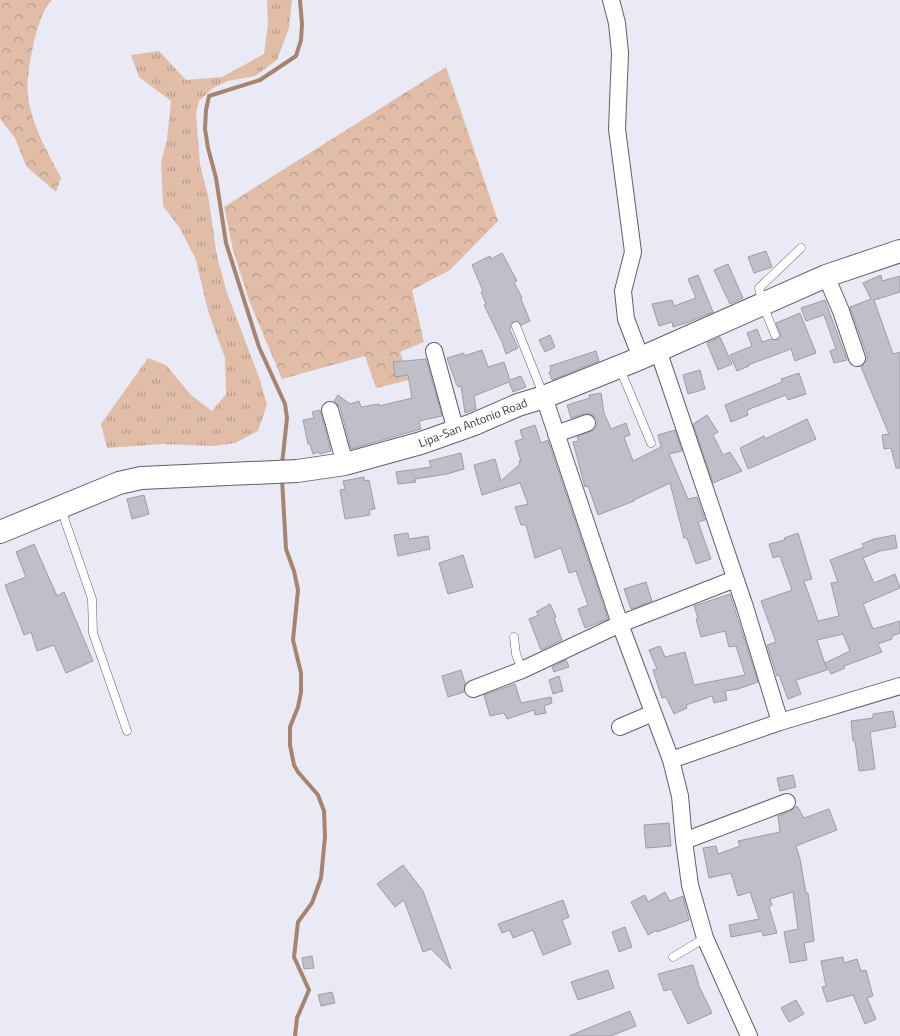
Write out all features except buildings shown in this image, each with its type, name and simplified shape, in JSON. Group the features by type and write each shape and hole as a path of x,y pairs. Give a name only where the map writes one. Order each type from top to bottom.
{"main road":[{"name":"Lipa-San Antonio Road","path":"0,532 119,483 141,478 269,474 297,471 345,464 421,443 472,426 518,405 619,367 826,276 900,251"}],"street":[{"path":"611,0 618,23 620,53 617,130 633,252 622,291 626,319 650,354 735,579 780,722"},
{"path":"826,276 841,311 857,358"},
{"path":"434,351 456,431"},
{"path":"544,396 620,624 671,760 680,796 690,885 706,938 749,1036"},
{"path":"330,410 345,464"},
{"path":"556,434 587,423"},
{"path":"473,689 522,670 620,624 735,579"},
{"path":"671,760 780,722 900,686"},
{"path":"620,727 653,713"},
{"path":"684,840 787,802"}],"lane":[{"path":"775,335 763,305 759,288 801,248"},
{"path":"516,326 544,396"},
{"path":"619,367 652,443"},
{"path":"61,507 92,599 93,634 127,731"},
{"path":"514,637 516,654 522,670"},
{"path":"673,957 706,938"}],"green space":[{"path":"0,0 52,0 43,14 34,42 28,80 28,96 31,113 42,142 61,178 56,192 26,166 15,138 0,119"},
{"path":"267,0 292,0 289,28 277,60 255,76 228,81 213,88 199,101 196,113 200,165 208,195 217,256 227,293 259,377 267,405 258,431 235,443 214,446 162,444 107,448 101,424 148,358 166,365 191,395 212,411 226,394 225,358 208,311 196,260 181,230 163,206 161,162 167,139 171,101 139,77 131,55 159,51 186,80 222,77 264,54 268,24"},
{"path":"446,67 498,221 450,270 412,290 424,342 400,352 409,380 376,388 365,356 282,379 250,303 233,250 224,207"}],"waterway":[{"path":"282,464 287,418 285,404 259,347 226,243 216,178 205,129 209,96 260,80 296,56 301,40 300,0"},
{"path":"282,479 286,549 298,590 293,640 301,673 301,692 298,707 290,727 290,745 294,765 318,795 324,811 325,837 321,878 312,903 298,922 294,957 309,990 297,1018 295,1036"}]}
